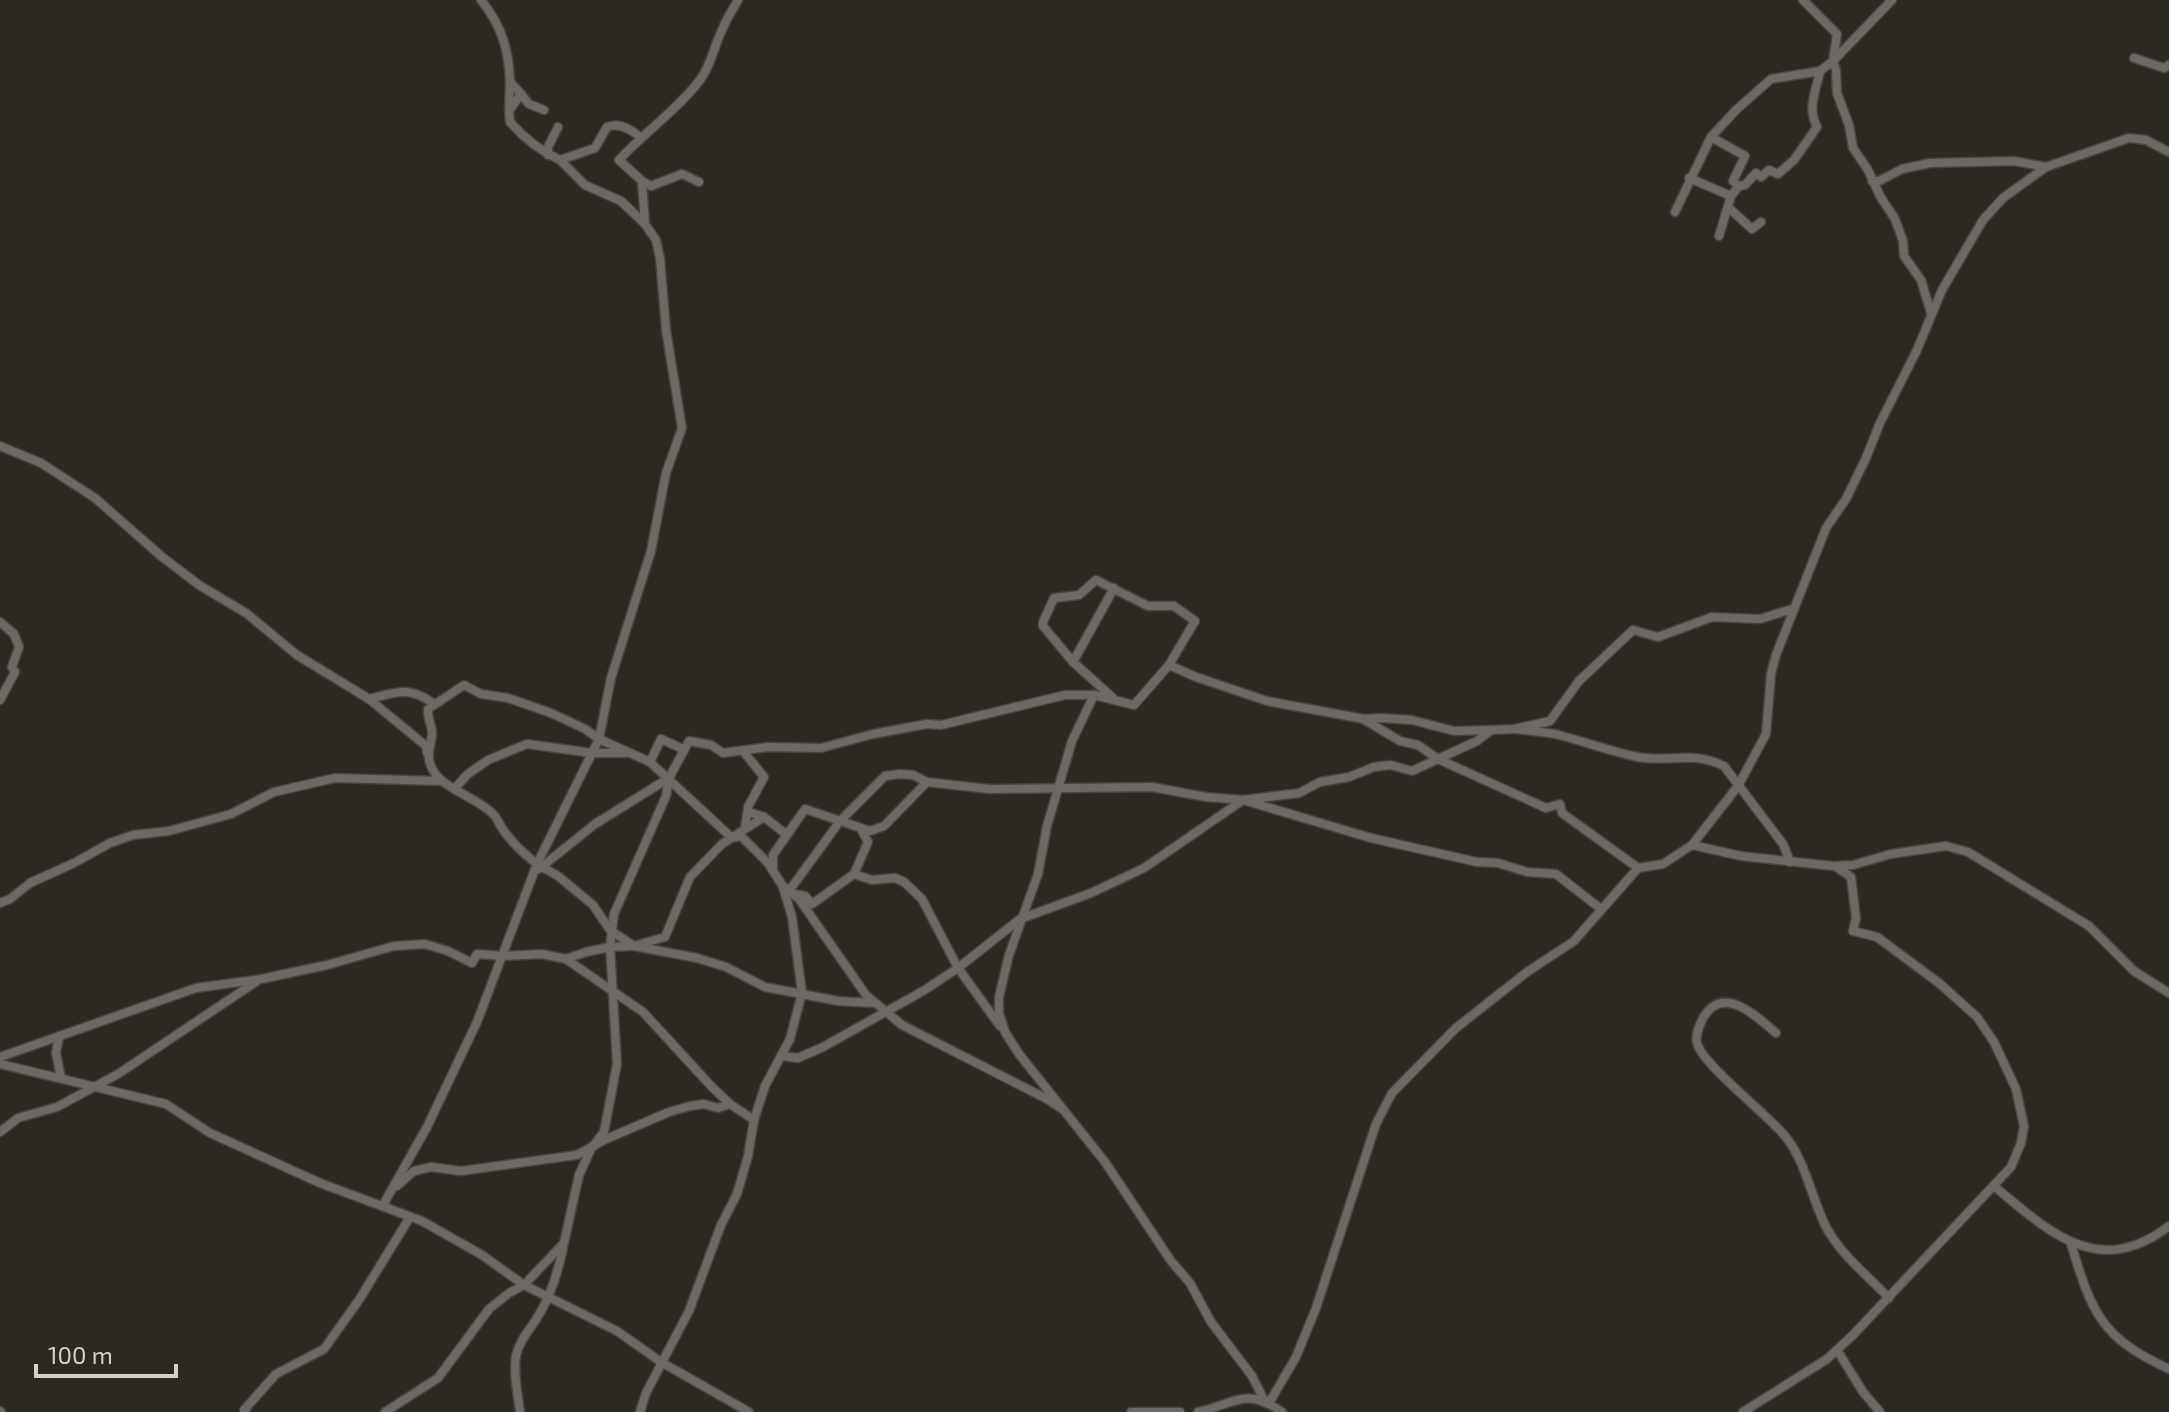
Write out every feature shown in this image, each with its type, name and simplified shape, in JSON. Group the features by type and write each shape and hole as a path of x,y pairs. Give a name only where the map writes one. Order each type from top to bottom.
{"street":[{"path":"481,0 501,27 510,82 510,122 560,160 585,185 632,203 651,186 677,174 699,182"},
{"path":"651,186 619,160 701,79 738,0"},
{"path":"1803,0 1837,34 1833,61 1837,93 1849,125 1853,148 1895,219 1903,241 1904,256 1921,280 1931,313"},
{"path":"1675,212 1711,137 1736,110 1771,79 1820,71 1892,0"},
{"path":"2134,58 2164,68 2169,65"},
{"path":"1719,236 1731,196 1739,186 1745,185 1756,173 1761,177 1769,170 1778,174 1802,151 1817,127 1811,104 1820,71"},
{"path":"510,82 529,104 544,110"},
{"path":"511,108 521,94"},
{"path":"511,108 529,104"},
{"path":"560,160 595,148 607,127 613,125 631,129 640,137"},
{"path":"545,150 558,127"},
{"path":"1711,137 1745,156 1733,181 1739,186"},
{"path":"1267,1402 1296,1357 1316,1308 1376,1124 1392,1093 1456,1028 1527,972 1574,941 1638,868 1663,864 1692,845 1738,786 1766,734 1771,674 1792,609 1826,528 1846,499 1917,350 1931,313 1983,220 2003,198 2046,167 2129,138 2146,140 2169,152"},
{"path":"1872,181 1879,181 1902,169 1930,163 2014,161 2046,167"},
{"path":"1689,178 1731,196"},
{"path":"642,181 645,224"},
{"path":"383,1205 446,1088 477,1022 520,902 599,739 611,678 651,551 666,473 682,428 666,330 656,240 645,224 621,201"},
{"path":"1729,208 1752,229 1761,222"},
{"path":"0,446 41,463 81,489 199,585 246,613 297,655 369,699 426,746 435,776 496,816 523,854 558,876 593,905 610,930 634,946 665,937 690,877 722,844 764,817"},
{"path":"520,1412 516,1355 521,1341 538,1317 559,1267 579,1175 591,1149 604,1132 617,1064 610,930 625,886 666,796 669,778 689,741 711,745 723,753 768,747 821,748 873,734 927,724 941,725 1065,695 1094,695 1134,705 1169,665 1195,621 1174,606 1148,606 1096,580 1079,595 1057,597 1052,601 1042,624 1073,662 1114,698"},
{"path":"1073,662 1114,588"},
{"path":"1169,665 1267,701 1364,719 1412,720 1454,731 1514,729 1550,721 1579,681 1633,630 1658,637 1712,617 1760,619 1792,609"},
{"path":"0,622 14,634 19,647 12,667 15,672 0,700"},
{"path":"429,760 433,732 427,717 428,709 464,685 481,694 508,698 551,713 650,762 739,834 768,863 883,1011 902,1025 1062,1109"},
{"path":"369,699 406,690 419,693 433,703"},
{"path":"1005,1032 999,1013 999,997 1020,919 1038,874 1047,826 1072,741 1094,695"},
{"path":"1364,719 1400,741 1418,745 1438,759 1546,808 1560,804 1562,813 1638,868"},
{"path":"1514,729 1557,735 1638,757 1687,755 1710,759 1724,766 1783,844 1790,862"},
{"path":"788,890 840,821 885,776 913,775 927,782 989,789 1152,787 1243,800 1299,793 1320,782 1349,777 1382,766 1412,771 1477,741 1491,730"},
{"path":"650,762 661,739 683,749"},
{"path":"454,789 488,760 527,744 592,753 628,753"},
{"path":"739,834 749,812 748,807 764,776 743,751"},
{"path":"0,903 30,883 110,843 133,835 169,831 231,814 274,792 335,778 441,781"},
{"path":"539,866 595,824 669,778"},
{"path":"640,1412 661,1362 689,1311 721,1225 737,1194 754,1120 765,1086 782,1056 802,993 788,890 773,871 773,855 805,809 870,831 884,826 927,782"},
{"path":"1243,800 1371,838 1477,862 1498,863 1527,872 1556,874 1601,909"},
{"path":"782,1056 798,1058 823,1047 923,991 1020,919 1091,893 1144,868 1243,800"},
{"path":"749,812 764,817 787,835"},
{"path":"788,890 805,896 812,904 854,874 868,842 861,828"},
{"path":"1692,845 1741,856 1833,866 1853,865 1891,854 1946,846 1961,849 2089,926 2134,971 2169,993"},
{"path":"1743,1412 1837,1350 1889,1298 2011,1167 2024,1126 2016,1089 1994,1042 1977,1017 1939,983 1877,937 1853,931 1856,918 1851,877 1833,866"},
{"path":"854,874 872,880 895,878 922,899 958,968 1105,1162 1173,1264 1190,1283 1211,1322 1252,1376 1267,1402"},
{"path":"0,1057 196,988 261,979 408,944 425,944 472,963 477,954 542,954 566,959 643,1012 693,1068 730,1104 754,1120"},
{"path":"566,959 610,947 634,946 726,967 765,987 838,1001 874,1003"},
{"path":"0,1132 18,1118 57,1107 94,1088 261,979"},
{"path":"1776,1033 1746,1008 1722,1003 1705,1015 1697,1034 1697,1043 1701,1052 1786,1137 1825,1225 1839,1246 1889,1298"},
{"path":"59,1036 56,1053 61,1078"},
{"path":"0,1064 166,1104 210,1133 320,1183 383,1205 447,1233 524,1285 617,1331 661,1362 749,1412"},
{"path":"390,1192 414,1171 431,1167 461,1171 563,1158 591,1149 604,1140 680,1109 704,1104 718,1108 730,1104"},
{"path":"1994,1186 2043,1226 2071,1244 2102,1251 2130,1248 2155,1237 2169,1226"},
{"path":"246,1412 244,1410 276,1374 324,1349 359,1300 410,1217"},
{"path":"385,1412 438,1378 489,1309 524,1285 564,1243"},
{"path":"2071,1244 2095,1310 2115,1339 2169,1369"},
{"path":"1837,1350 1863,1392 1880,1412"},
{"path":"1198,1412 1244,1397 1267,1402 1282,1412"},
{"path":"1131,1412 1180,1412"}]}
